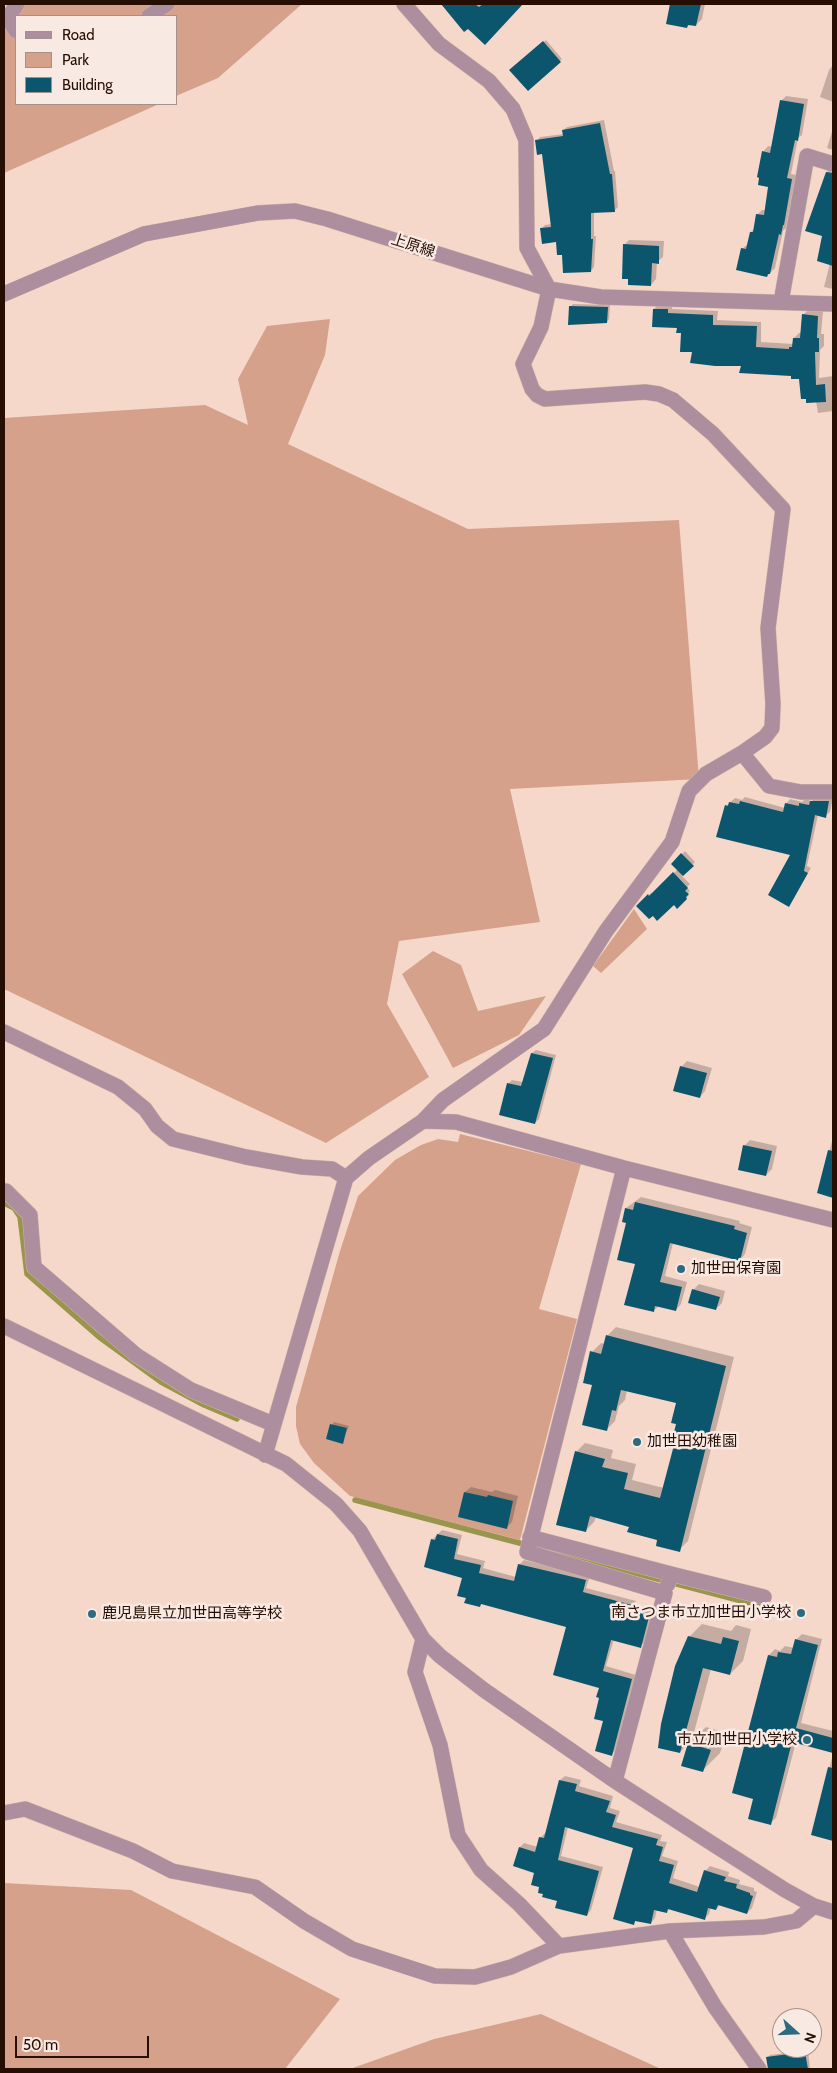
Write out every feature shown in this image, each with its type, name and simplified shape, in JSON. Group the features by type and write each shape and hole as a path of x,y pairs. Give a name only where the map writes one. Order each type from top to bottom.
{"street":[{"path":"15,29 8,18 17,4"},
{"path":"150,15 167,4"},
{"path":"265,1456 346,1178 369,1158 422,1122 443,1100 544,1029 606,931 672,842 689,791 706,774 765,737 772,728 773,704 768,628 783,509 713,434 673,400 659,394 645,392 552,399 545,399 537,395 528,381 523,364 541,326 549,289 527,248 526,140 513,109 489,81 439,44 404,4"},
{"path":"781,302 807,156 833,164"},
{"name":"上原線","path":"4,294 144,234 258,213 296,211 549,289 601,297 833,304"},
{"path":"742,753 769,786 801,792 833,792"},
{"path":"4,1032 118,1087 145,1109 157,1126 173,1139 246,1157 302,1167 332,1170 346,1178"},
{"path":"422,1122 456,1122 624,1168 833,1220"},
{"path":"624,1168 529,1542 668,1583 764,1597"},
{"path":"6,1191 30,1216 34,1267 136,1355 191,1390 273,1424"},
{"path":"4,1326 265,1456 286,1464 336,1504 360,1531 423,1639 440,1656 484,1690 615,1781 777,1885 814,1906 833,1912"},
{"path":"615,1781 668,1583"},
{"path":"423,1639 415,1672 440,1745 458,1835 481,1870 559,1946"},
{"path":"4,1813 25,1809 133,1851 172,1871 255,1887 304,1921 352,1949 435,1976 475,1977 511,1967 559,1946 670,1931 764,1927 796,1920 814,1906"},
{"path":"670,1931 715,2007 759,2069"}],"green space":[{"path":"19,4 302,4 218,78 178,95 178,15 15,15 15,105 157,105 4,173 4,10"},
{"path":"330,319 325,355 288,444 468,529 679,520 699,779 510,789 540,922 399,941 387,1004 429,1077 326,1143 4,989 4,418 205,405 248,425 238,379 267,326"},
{"path":"634,909 647,929 601,973 593,966"},
{"path":"433,951 461,965 478,1011 546,996 519,1035 453,1068 402,974"},
{"path":"460,1134 581,1164 539,1309 577,1319 520,1540 350,1496 314,1463 300,1444 296,1426 296,1407 340,1251 358,1196 395,1160 421,1145 438,1139 458,1142"},
{"path":"4,1883 131,1890 340,1999 285,2069 4,2069"},
{"path":"541,2014 661,2069 350,2069 434,2039"}],"building":[{"path":"441,4 475,4 479,7 483,4 523,4 485,45 468,29 464,32"},
{"path":"670,4 701,4 696,26 688,25 687,28 666,24"},
{"path":"543,41 561,62 528,91 509,70"},
{"path":"780,100 804,104 798,141 795,140 787,178 792,179 784,225 781,235 779,234 770,274 767,277 736,270 741,248 746,249 750,232 753,232 756,214 764,215 768,187 758,185 759,178 757,177 762,151 770,153"},
{"path":"600,123 610,174 612,174 615,212 591,213 591,239 593,239 591,272 563,273 562,255 557,255 556,242 542,244 540,228 551,227 542,154 537,155 535,140 563,136 562,130"},
{"path":"826,172 833,173 833,266 817,261 822,236 805,231"},
{"path":"623,244 659,246 659,264 652,263 651,286 628,285 628,279 622,279"},
{"path":"569,306 608,307 607,323 568,325"},
{"path":"653,309 668,309 668,313 713,315 713,325 757,326 756,347 789,349 789,347 792,347 793,338 800,338 802,314 818,316 817,338 819,338 819,352 815,352 816,385 825,384 826,402 806,403 806,399 801,399 799,379 791,379 791,376 739,373 741,366 715,366 690,363 692,352 680,352 681,333 676,333 677,328 652,327"},
{"path":"740,801 783,812 785,803 799,806 799,803 809,805 810,801 829,801 826,818 815,815 804,871 808,873 789,907 768,895 790,855 716,837 725,805 728,806 729,802 739,804"},
{"path":"681,853 694,866 683,876 671,864"},
{"path":"673,872 688,888 685,891 689,894 686,897 687,899 677,909 674,905 657,921 653,916 649,919 636,906"},
{"path":"531,1053 553,1058 535,1124 499,1115 507,1083 521,1086"},
{"path":"680,1066 707,1073 700,1098 673,1091"},
{"path":"743,1145 772,1151 766,1176 738,1170"},
{"path":"828,1150 833,1151 833,1198 817,1193"},
{"path":"635,1202 735,1226 734,1229 747,1233 740,1261 670,1243 660,1282 682,1287 676,1311 655,1306 654,1312 624,1305 635,1264 617,1260 626,1223 622,1222 625,1208 633,1210"},
{"path":"692,1289 720,1297 716,1310 688,1303"},
{"path":"606,1335 726,1366 680,1552 656,1546 657,1540 627,1532 629,1527 590,1516 586,1532 556,1525 575,1451 605,1459 602,1467 628,1473 624,1489 660,1498 674,1445 671,1444 676,1424 671,1423 676,1403 621,1390 616,1411 612,1410 607,1431 582,1425 592,1385 583,1383 590,1351 601,1354"},
{"path":"330,1424 347,1428 343,1444 326,1439"},
{"path":"464,1492 513,1501 507,1529 458,1517"},
{"path":"437,1534 458,1539 454,1559 481,1565 479,1573 514,1581 518,1564 586,1580 583,1592 632,1605 631,1609 649,1617 641,1648 611,1640 603,1671 632,1679 612,1756 595,1751 603,1721 594,1719 599,1698 596,1697 599,1688 553,1675 566,1627 481,1604 480,1607 464,1603 466,1598 457,1596 462,1578 424,1567 431,1539 435,1540"},
{"path":"688,1636 721,1644 723,1637 739,1641 730,1675 703,1668 680,1753 658,1748 661,1724 675,1666"},
{"name":"市立加世田小学校","path":"795,1639 818,1645 796,1728 833,1738 833,1753 792,1742 771,1825 748,1819 753,1799 732,1793 768,1655 777,1657 778,1652 791,1654"},
{"path":"688,1743 711,1750 703,1772 681,1766"},
{"path":"828,1767 833,1768 833,1841 811,1835"},
{"path":"559,1780 577,1784 575,1791 610,1801 606,1812 616,1815 612,1827 658,1839 656,1845 663,1847 659,1861 674,1865 669,1883 697,1892 704,1870 726,1877 724,1881 737,1884 736,1888 753,1896 747,1914 718,1905 716,1910 708,1908 705,1920 668,1909 667,1913 654,1910 651,1924 635,1921 634,1925 613,1919 633,1848 565,1827 558,1860 599,1871 587,1916 555,1908 557,1901 542,1897 543,1894 538,1893 539,1887 531,1885 534,1873 513,1866 519,1847 535,1852 539,1837 544,1838"},
{"path":"766,2057 806,2058 808,2069 768,2069"}],"waterway":[{"path":"4,1203 14,1208 20,1217 27,1274 99,1337 161,1382 204,1405 237,1419"},
{"path":"355,1500 527,1545"},
{"path":"550,1551 761,1606"}],"place":[{"name":"加世田保育園","path":"681,1269"},
{"name":"加世田幼稚園","path":"637,1442"},
{"name":"南さつま市立加世田小学校","path":"801,1613"},
{"name":"鹿児島県立加世田高等学校","path":"92,1614"},
{"name":"市立加世田小学校","path":"807,1740"}]}
